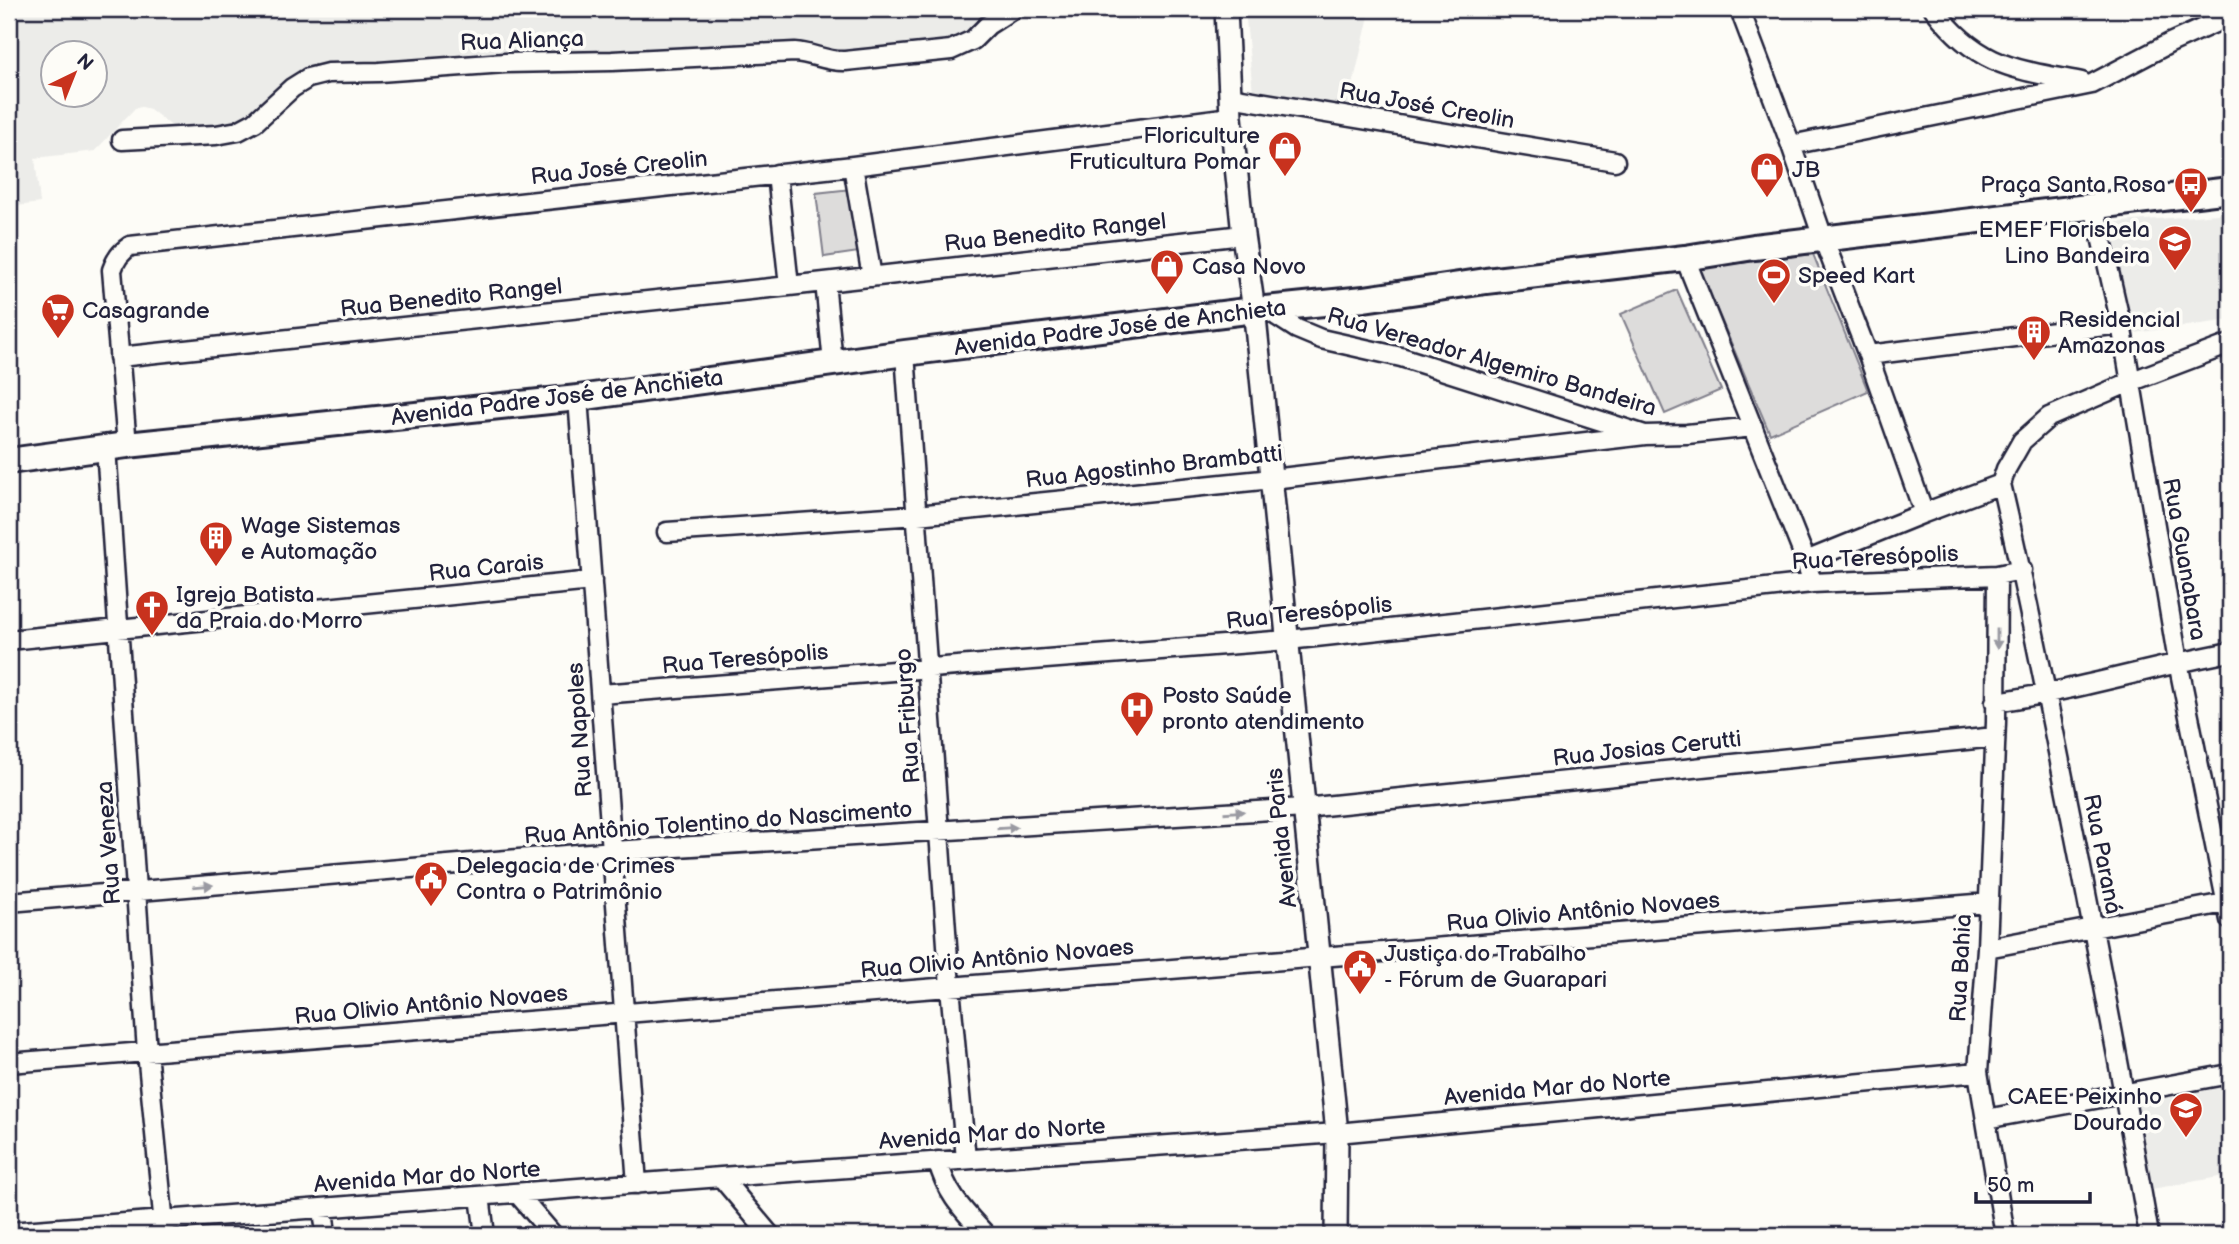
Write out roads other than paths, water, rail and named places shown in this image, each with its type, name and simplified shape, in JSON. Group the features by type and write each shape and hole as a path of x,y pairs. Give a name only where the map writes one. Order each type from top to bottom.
{"main road":[{"name":"Avenida Padre José de Anchieta","path":"9,461 117,446 579,398 905,353 1266,315 1486,281 2230,190"}],"street":[{"name":"Rua Aliança","path":"122,140 216,135 238,131 255,122 292,88 308,78 328,73 795,52 833,61 845,61 951,50 973,40 988,25 1013,9"},
{"name":"Avenida Paris","path":"1226,9 1231,107 1243,235 1266,315 1272,479 1337,1133 1336,1235"},
{"path":"1934,9 1947,27 1973,50 2011,69 2092,84"},
{"path":"1741,12 1924,513"},
{"path":"1791,145 2092,84 2230,16"},
{"name":"Rua José Creolin","path":"117,446 119,357 112,270 115,260 131,246 853,166 1231,107 1615,161"},
{"path":"853,166 872,277"},
{"path":"777,174 789,286"},
{"name":"Rua Guanabara","path":"2094,206 2121,324 2178,662 2230,920"},
{"name":"Rua Benedito Rangel","path":"119,357 1243,235"},
{"path":"1685,258 1806,561 1812,583"},
{"path":"825,282 833,363"},
{"name":"Rua Vereador Algemiro Bandeira","path":"1266,315 1321,339 1401,356 1644,435 1687,434 1753,427"},
{"path":"1868,355 2121,324"},
{"path":"1806,561 2001,484 2022,441 2049,417 2130,382 2230,344"},
{"name":"Rua Friburgo","path":"905,353 950,987 966,1159"},
{"name":"Rua Napoles","path":"579,398 638,1184"},
{"name":"Rua Agostinho Brambatti","path":"667,531 917,515 1272,479 1644,435"},
{"name":"Rua Veneza","path":"117,446 118,629 147,1052 164,1228"},
{"name":"Rua Paraná","path":"2001,484 2022,570 2093,928 2149,1235"},
{"name":"Rua Teresópolis","path":"601,694 1288,640 1812,583 1997,575 2022,570"},
{"name":"Rua Bahia","path":"1997,575 1995,737 1987,948 1978,1072 2005,1235"},
{"name":"Rua Carais","path":"9,640 592,581"},
{"path":"1995,702 2047,695 2178,662 2230,652"},
{"name":"Rua Josias Cerutti","path":"1304,808 1995,737"},
{"name":"Rua Antônio Tolentino do Nascimento","path":"9,902 613,851 1304,808"},
{"path":"1987,948 2228,902"},
{"name":"Rua Olivio Antônio Novaes","path":"9,1063 1988,903"},
{"name":"Avenida Mar do Norte","path":"9,1233 164,1228 323,1208 1337,1133 1978,1072"},
{"path":"1986,1119 2230,1074"},
{"path":"938,1161 949,1193 986,1235"},
{"path":"721,1177 770,1235"},
{"path":"517,1194 553,1235"},
{"path":"480,1196 485,1235"},
{"path":"323,1208 326,1235"}],"place":[{"name":"Floriculture Fruticultura Pomar","path":"1285,178"},
{"name":"JB","path":"1767,199"},
{"name":"Praça Santa Rosa","path":"2191,214"},
{"name":"EMEF Florisbela Lino Bandeira","path":"2175,272"},
{"name":"Casa Novo","path":"1167,296"},
{"name":"Speed Kart","path":"1774,305"},
{"name":"Casagrande","path":"58,340"},
{"name":"Residencial Amazonas","path":"2034,362"},
{"name":"Wage Sistemas e Automação","path":"216,568"},
{"name":"Igreja Batista da Praia do Morro","path":"152,637"},
{"name":"Posto Saúde pronto atendimento","path":"1137,738"},
{"name":"Delegacia de Crimes Contra o Patrimônio","path":"431,908"},
{"name":"Justiça do Trabalho - Fórum de Guarapari","path":"1360,996"},
{"name":"CAEE Peixinho Dourado","path":"2186,1139"}]}
